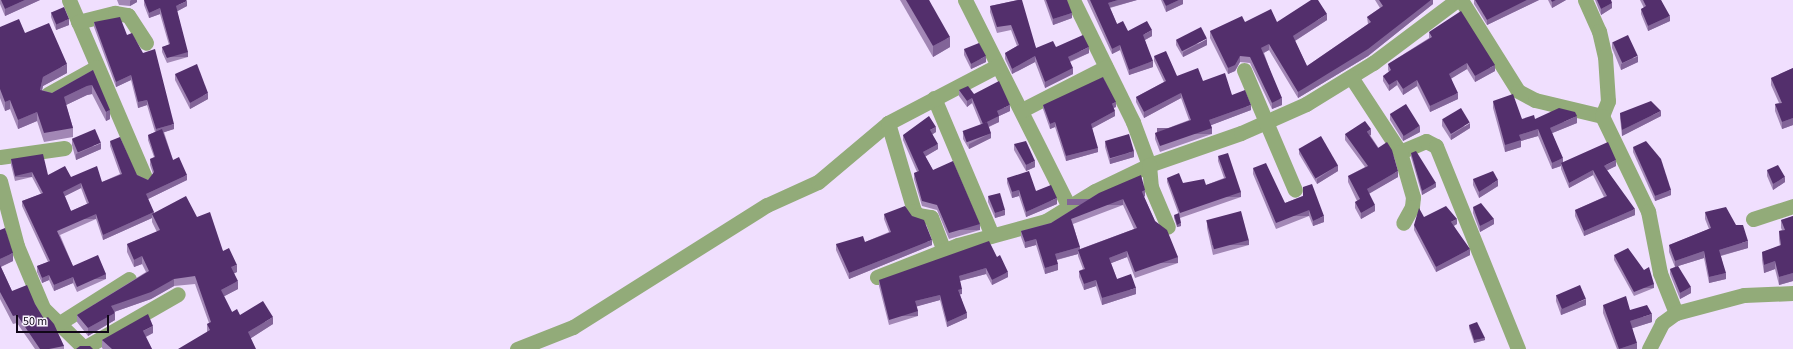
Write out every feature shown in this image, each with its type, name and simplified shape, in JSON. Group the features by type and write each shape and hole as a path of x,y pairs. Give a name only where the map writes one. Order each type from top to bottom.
{"street":[{"path":"69,0 97,67 113,97 145,177"},
{"path":"965,0 997,66 1022,110 1069,207"},
{"path":"1074,0 1106,66 1149,165 1151,187 1168,227"},
{"path":"877,277 944,250 992,235 1046,221 1069,207 1149,165 1267,121 1351,77 1457,0"},
{"path":"1461,0 1518,91 1535,100 1602,116"},
{"path":"1585,0 1599,31 1605,56 1608,101 1602,116 1648,211 1660,273 1676,313"},
{"path":"78,22 115,13 128,15 146,43"},
{"path":"517,349 573,327 767,205 818,182 888,123 997,66"},
{"path":"1022,110 1106,66"},
{"path":"48,94 97,67"},
{"path":"1244,70 1267,121 1295,190"},
{"path":"1351,77 1400,152 1412,197 1412,207 1403,223"},
{"path":"934,98 992,235"},
{"path":"888,123 915,213 931,218 944,250"},
{"path":"1400,152 1426,141 1436,146 1518,349"},
{"path":"0,157 64,148"},
{"path":"0,181 7,216 31,283 43,308 58,324 85,348 178,294"},
{"path":"1753,219 1793,206"},
{"path":"58,324 129,279"},
{"path":"1649,349 1659,328 1676,313 1744,295 1793,293"}],"building":[{"path":"1,0 25,0 5,9"},
{"path":"144,0 187,1 176,6 188,52 167,58 162,47 170,44 160,8 149,13"},
{"path":"906,0 929,0 950,37 933,46"},
{"path":"1022,0 1036,48 1053,41 1056,47 1083,35 1089,47 1068,57 1073,68 1045,82 1035,56 1012,69 1005,53 1019,45 1011,25 997,27 990,6"},
{"path":"1046,0 1067,0 1072,13 1053,19"},
{"path":"1090,0 1118,0 1108,3 1117,24 1123,21 1128,31 1147,21 1152,30 1143,35 1153,61 1129,70 1120,45 1112,49"},
{"path":"1163,0 1179,0 1166,6"},
{"path":"1311,0 1318,0 1327,14 1293,36 1307,66 1371,22 1367,17 1383,6 1379,0 1431,0 1368,49 1298,92 1269,44 1261,48 1282,98 1272,103 1250,57 1240,56 1235,65 1228,68 1210,31 1242,16 1245,22 1271,9 1277,22"},
{"path":"1475,0 1527,0 1487,20"},
{"path":"1597,0 1611,0 1612,3 1601,9"},
{"path":"1643,0 1661,0 1670,16 1648,26 1641,9 1646,6"},
{"path":"64,7 69,19 56,24 51,12"},
{"path":"1461,11 1495,65 1475,76 1467,63 1449,74 1458,93 1430,106 1417,80 1403,89 1397,80 1389,85 1383,76 1391,70 1388,64 1432,37 1429,32"},
{"path":"120,17 127,35 132,33 143,53 155,49 174,124 156,129 147,100 138,102 131,75 116,82 94,22"},
{"path":"19,19 25,33 49,23 67,64 43,77 40,90 52,93 93,70 110,110 106,112 92,85 64,97 73,128 44,133 37,112 18,120 10,100 5,102 0,89 0,27"},
{"path":"1201,27 1207,39 1182,51 1176,40"},
{"path":"1628,35 1638,56 1622,63 1613,42"},
{"path":"979,43 986,56 971,64 964,49"},
{"path":"1166,51 1177,76 1198,68 1203,81 1225,73 1232,95 1245,90 1251,105 1209,120 1212,128 1160,146 1155,133 1191,120 1181,93 1144,112 1136,97 1166,81 1154,56"},
{"path":"197,64 208,93 190,103 175,74"},
{"path":"1793,68 1793,118 1782,122 1775,104 1782,103 1771,78"},
{"path":"1103,77 1116,102 1112,104 1115,111 1091,124 1098,148 1066,156 1055,122 1050,124 1043,105"},
{"path":"999,81 1010,105 997,111 999,116 983,124 972,98 967,101 959,90 968,86 974,94"},
{"path":"1513,94 1522,119 1534,115 1535,119 1559,108 1575,112 1577,116 1550,128 1563,158 1552,163 1538,129 1519,135 1521,140 1505,145 1493,101"},
{"path":"1651,101 1661,111 1622,130 1620,113"},
{"path":"1406,104 1420,126 1404,136 1390,114"},
{"path":"1461,108 1470,123 1451,134 1442,119"},
{"path":"929,116 936,127 930,130 938,144 923,152 933,170 953,161 980,224 949,233 937,205 922,201 914,173 919,171 903,135"},
{"path":"1365,121 1371,129 1367,132 1378,148 1387,142 1392,150 1398,171 1367,189 1375,205 1361,213 1355,202 1360,199 1348,176 1368,166 1345,134"},
{"path":"987,122 991,133 967,142 963,131"},
{"path":"95,129 101,143 78,153 72,139"},
{"path":"162,129 173,160 179,157 187,175 146,194 154,212 103,235 96,214 57,231 73,266 98,255 106,274 77,287 73,277 54,285 49,275 42,278 37,266 50,261 22,201 43,193 32,172 15,176 11,159 43,154 48,175 65,166 71,177 97,166 102,182 122,174 110,141 120,137 137,175 148,180 154,172 150,159 155,157 148,135","holes":["81,183 89,203 71,211 63,192"]},
{"path":"1129,134 1134,151 1110,158 1105,141"},
{"path":"1321,136 1338,165 1315,178 1298,149"},
{"path":"1026,141 1035,161 1026,165 1014,144"},
{"path":"1646,141 1661,159 1671,190 1655,196 1633,147"},
{"path":"1608,142 1616,160 1604,166 1635,209 1584,231 1575,210 1607,196 1593,170 1569,183 1561,163"},
{"path":"1416,151 1436,183 1422,191 1411,153"},
{"path":"1228,153 1241,192 1180,213 1167,178 1179,173 1183,183 1204,179 1206,185 1226,178 1218,156"},
{"path":"1266,163 1285,203 1303,196 1303,187 1312,184 1324,216 1313,221 1309,210 1276,223 1253,168"},
{"path":"1778,165 1785,177 1773,184 1767,170"},
{"path":"1029,171 1036,191 1051,185 1057,198 1026,212 1019,190 1012,192 1007,178"},
{"path":"1493,171 1498,180 1479,192 1473,179"},
{"path":"1141,175 1145,190 1142,192 1155,221 1167,230 1178,257 1135,272 1127,251 1109,258 1117,279 1131,274 1136,288 1102,298 1096,280 1084,284 1079,271 1085,269 1078,250 1137,228 1123,199 1071,219 1080,247 1055,254 1058,264 1045,268 1036,239 1025,242 1021,231 1051,223 1099,193"},
{"path":"1000,193 1005,210 995,213 988,196"},
{"path":"186,196 197,217 210,212 223,251 229,248 237,265 231,267 238,281 221,290 232,312 237,309 240,315 263,301 273,317 248,332 256,349 178,349 210,330 207,324 211,322 195,276 174,279 151,292 111,306 115,313 88,328 77,315 149,271 142,256 134,260 127,244 160,230 152,214"},
{"path":"1481,203 1494,219 1480,226 1473,207"},
{"path":"905,206 912,216 924,220 932,240 849,273 836,244 863,236 865,242 891,232 884,214"},
{"path":"1446,206 1457,219 1451,222 1470,249 1436,267 1414,225 1419,208 1424,217"},
{"path":"1726,207 1736,225 1743,225 1748,241 1719,250 1726,273 1709,277 1704,251 1675,261 1669,245 1711,228 1705,212"},
{"path":"1241,211 1249,240 1214,249 1206,220"},
{"path":"1179,213 1181,223 1177,225 1174,215"},
{"path":"1793,216 1793,273 1779,277 1775,261 1764,265 1762,252 1781,245 1779,231 1785,230 1781,220"},
{"path":"5,228 13,253 0,259 0,230"},
{"path":"989,241 997,257 1000,255 1008,272 992,280 986,268 959,276 962,289 958,290 967,313 947,322 940,295 915,301 918,311 889,320 879,280"},
{"path":"1628,248 1644,270 1649,267 1654,284 1634,292 1614,255"},
{"path":"0,265 12,291 27,285 35,304 44,319 48,317 54,324 64,346 40,349 17,315 13,316 0,292"},
{"path":"1678,266 1691,287 1680,293 1670,269"},
{"path":"1580,285 1586,299 1562,309 1556,295"},
{"path":"1626,296 1630,310 1647,305 1652,314 1630,321 1637,343 1619,349 1603,305"},
{"path":"148,314 153,326 143,331 152,349 112,349 102,340"},
{"path":"1477,322 1485,338 1474,340 1469,325"},
{"path":"80,346 90,346 93,349 76,349"}]}
